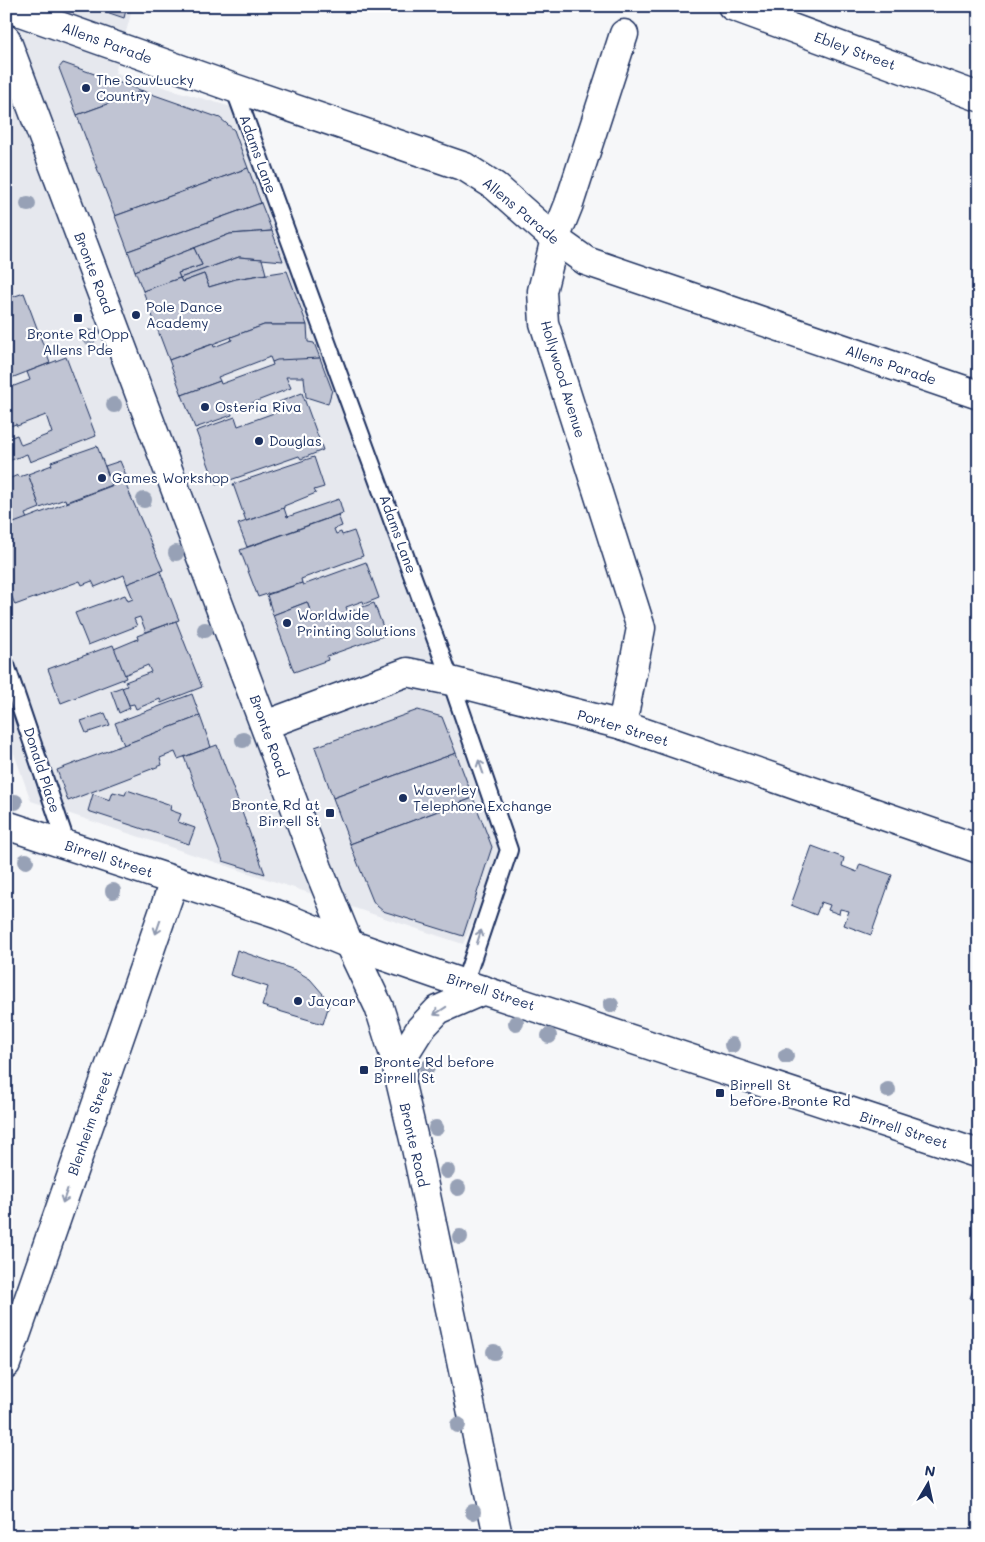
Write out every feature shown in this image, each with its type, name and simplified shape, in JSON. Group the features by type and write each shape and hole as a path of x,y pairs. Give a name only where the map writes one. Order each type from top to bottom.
{"street":[{"name":"Ebley Street","path":"732,6 979,96"},
{"name":"Allens Parade","path":"6,7 465,167 495,186 554,239 586,261 979,395"},
{"name":"Hollywood Avenue","path":"622,725 641,628 544,323 542,291 554,239 569,204 624,34"},
{"name":"Bronte Road","path":"6,39 318,868 349,944 379,1008 394,1055 416,1148 498,1536"},
{"name":"Porter Street","path":"265,725 407,672 451,680 622,725 979,849"},
{"name":"Birrell Street","path":"6,825 279,915 349,944 474,987 979,1154"},
{"name":"Blenheim Street","path":"6,1364 174,881"},
{"path":"400,1084 405,1053 420,1029 438,1010 474,987"}],"lane":[{"name":"Adams Lane","path":"234,88 451,680 509,850 474,987"},
{"name":"Donald Place","path":"6,666 67,845"}],"shaded area":[{"path":"6,6 133,6 115,73 242,110 503,857 463,944 31,801 6,731"}],"building":[{"path":"89,6 127,6 124,18"},
{"path":"63,63 143,91 77,115 59,68"},
{"path":"143,91 220,118 234,130 248,168 115,216 77,115"},
{"path":"248,168 261,203 128,251 115,216"},
{"path":"261,203 272,231 230,234 135,271 128,251"},
{"path":"272,231 283,261 239,257 180,278 178,273 202,265 194,248 230,234"},
{"path":"194,248 202,265 178,273 180,278 143,291 135,271"},
{"path":"239,257 262,259 266,274 236,279 209,287 204,274 182,282 180,278"},
{"path":"287,271 307,325 264,325 169,360 143,291 180,278 182,282 204,274 209,287 236,279"},
{"path":"24,293 50,363 6,380 6,299"},
{"path":"264,325 307,325 308,342 314,343 320,358 272,362 270,357 218,377 220,381 182,395 169,360 213,344 214,347 232,340 231,337"},
{"path":"66,357 96,436 30,462 27,454 6,462 6,439 17,435 21,445 52,433 46,415 17,426 16,424 10,426 6,417 6,389 30,380 27,372"},
{"path":"320,358 332,390 328,404 306,397 304,377 286,377 291,388 231,411 232,415 195,428 182,395 220,381 221,384 273,365 272,362 277,360"},
{"name":"Douglas","path":"302,393 323,450 301,459 299,456 216,485 196,431 235,417 238,426 282,410 279,402"},
{"path":"97,446 112,485 66,502 65,499 40,508 28,474 52,465 51,462"},
{"path":"314,457 324,487 314,490 316,493 284,506 284,508 246,521 233,484"},
{"path":"120,461 128,480 112,485 105,466"},
{"path":"28,474 40,508 25,514 27,519 6,526 6,480 18,475 19,477"},
{"path":"124,481 163,570 127,584 124,575 95,587 92,581 82,585 80,581 15,605 12,597 6,599 6,526"},
{"path":"339,499 343,513 247,547 238,524 284,508 287,517"},
{"path":"338,515 342,526 334,529 336,534 341,532 342,535 354,531 363,556 301,579 302,583 258,597 240,550"},
{"path":"366,562 379,598 364,604 363,601 346,607 348,612 315,624 307,602 273,615 267,595 302,583 303,585"},
{"path":"160,571 179,620 146,632 140,617 134,619 137,626 88,645 75,613 125,595 128,601 133,599 127,584"},
{"path":"307,602 315,624 374,603 386,635 327,656 328,660 294,672 273,615"},
{"path":"176,621 202,687 161,703 160,699 136,709 134,704 129,705 122,688 127,686 125,682 151,672 148,665 124,675 114,649 138,639 137,636"},
{"path":"113,645 126,678 61,703 48,669"},
{"path":"122,687 130,708 119,713 111,691"},
{"path":"192,694 200,716 124,745 115,723"},
{"path":"418,710 442,717 456,753 333,798 315,747"},
{"path":"105,713 110,725 86,733 81,721"},
{"path":"200,716 211,747 178,759 175,752 160,758 162,765 68,801 57,770"},
{"path":"217,745 265,874 223,861 184,757"},
{"name":"Waverley Telephone Exchange","path":"456,753 473,798 350,844 333,798"},
{"path":"127,790 171,805 170,810 181,814 178,822 195,828 189,844 88,811 93,794 110,800 113,792 125,795"},
{"path":"473,798 492,847 463,936 383,911 377,906 373,901 350,844"},
{"path":"812,846 844,858 842,866 857,872 860,864 892,875 871,935 844,925 849,911 840,909 839,914 828,910 830,905 821,902 816,915 791,905"},
{"path":"237,950 295,970 310,979 323,994 329,1005 323,1024 262,1006 268,987 230,975"},
{"path":"979,1273 979,1301 970,1298"}],"place":[{"name":"The SouvLucky Country","path":"86,88"},
{"name":"Pole Dance Academy","path":"136,315"},
{"name":"Bronte Rd Opp Allens Pde","path":"78,318"},
{"name":"Osteria Riva","path":"205,407"},
{"name":"Douglas","path":"259,441"},
{"name":"Games Workshop","path":"102,478"},
{"name":"Worldwide Printing Solutions","path":"287,623"},
{"name":"Waverley Telephone Exchange","path":"403,798"},
{"name":"Bronte Rd at Birrell St","path":"330,813"},
{"name":"Jaycar","path":"298,1001"},
{"name":"Bronte Rd before Birrell St","path":"364,1070"},
{"name":"Birrell St before Bronte Rd","path":"720,1093"}]}
